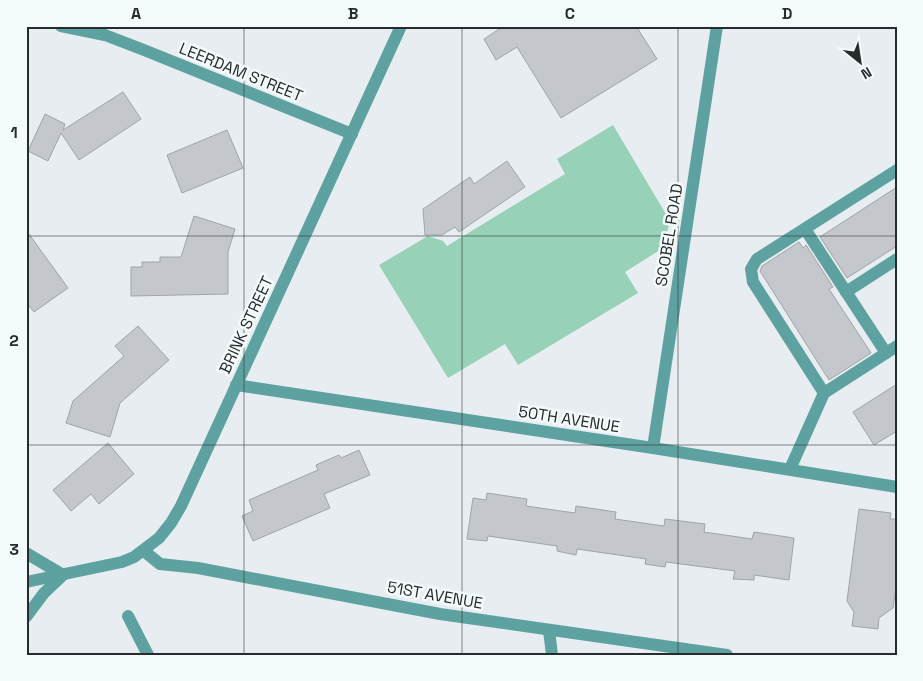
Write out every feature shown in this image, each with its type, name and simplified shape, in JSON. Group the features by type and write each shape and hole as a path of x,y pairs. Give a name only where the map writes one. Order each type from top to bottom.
{"street":[{"name":"LEERDAM STREET","path":"60,26 105,35 352,134"},
{"name":"BRINK STREET","path":"26,582 122,562 144,550 159,538 171,523 401,26"},
{"name":"SCOBEL ROAD","path":"653,448 717,26"},
{"path":"824,393 753,282 751,275 753,264 757,259 897,170"},
{"path":"790,469 824,393 891,350 846,292 806,229"},
{"path":"846,292 897,259"},
{"name":"50TH AVENUE","path":"236,385 790,469 897,488"},
{"name":"51ST AVENUE","path":"144,550 160,564 198,568 440,614 727,655"},
{"path":"26,553 63,575"},
{"name":"BRINK STREET","path":"26,617 44,592 63,575"},
{"path":"128,616 148,655"},
{"path":"549,630 552,655"}],"green space":[{"path":"613,125 670,221 663,248 625,272 638,293 518,365 505,344 448,378 379,265 428,236 443,241 447,246 565,174 557,159"}],"building":[{"path":"504,26 636,26 657,59 561,118 517,47 496,60 484,39"},
{"path":"123,92 141,119 79,160 61,133 48,161 28,151 45,114 65,124 63,130"},
{"path":"227,130 243,168 182,193 167,155"},
{"path":"507,161 525,187 459,232 455,227 442,235 425,235 423,209 470,177 474,184"},
{"path":"897,187 897,246 847,278 820,237"},
{"path":"194,216 235,229 228,252 228,294 131,296 131,267 142,267 142,262 160,262 160,257 181,257"},
{"path":"26,230 68,288 34,312 26,302"},
{"path":"799,242 803,248 806,245 833,287 829,289 871,353 829,380 760,271 762,266"},
{"path":"138,326 169,360 120,403 110,437 66,423 73,401 124,356 115,346"},
{"path":"897,384 897,431 874,445 853,412"},
{"path":"108,443 134,474 99,504 91,494 71,511 53,490"},
{"path":"359,450 370,475 324,494 330,508 253,541 242,516 253,511 249,500 318,470 316,465 339,455 341,458"},
{"path":"487,493 527,499 526,506 575,513 576,506 616,512 615,519 664,526 665,519 705,524 704,532 752,539 754,532 794,538 789,580 754,575 754,580 733,579 735,571 666,562 665,567 645,564 646,559 577,549 576,555 557,551 557,546 488,536 487,541 467,539 473,498 486,500"},
{"path":"859,509 891,513 890,519 897,519 897,581 893,608 879,618 878,629 852,626 854,612 847,601"}]}
